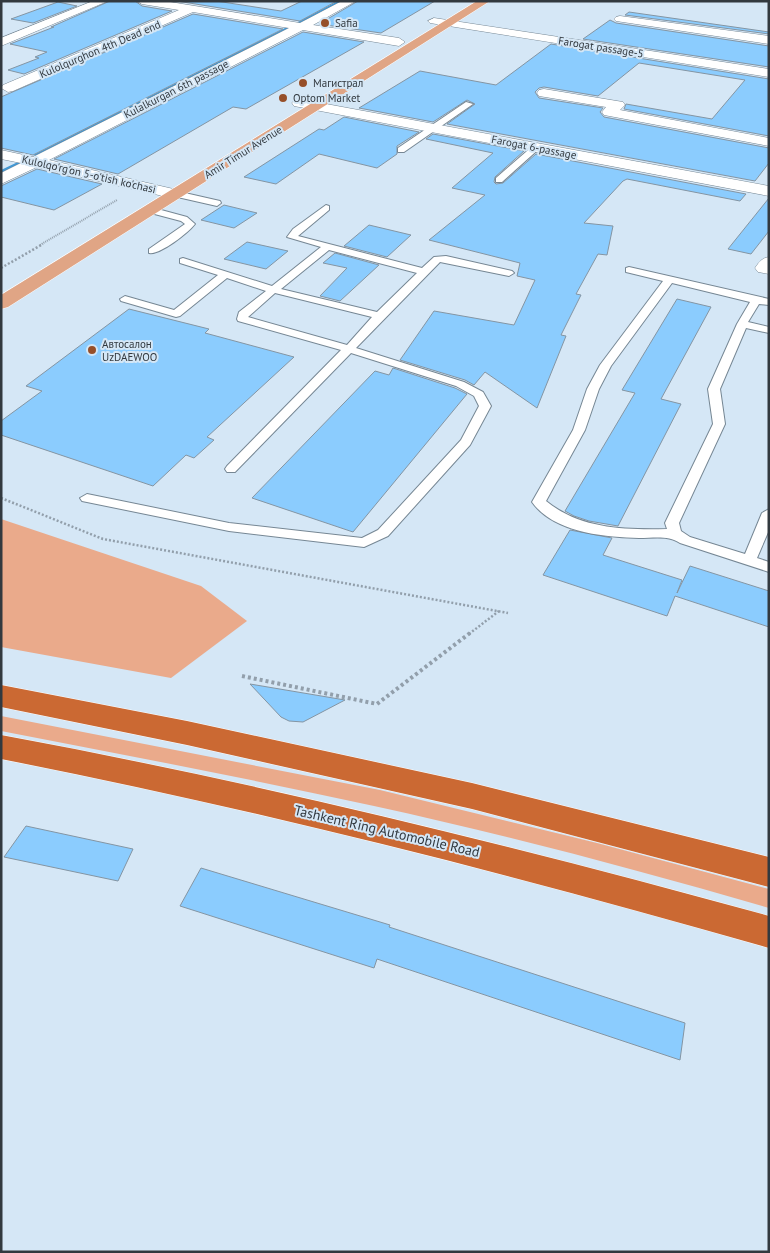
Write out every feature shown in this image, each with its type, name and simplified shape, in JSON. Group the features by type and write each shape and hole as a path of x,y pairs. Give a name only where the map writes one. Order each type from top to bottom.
{"highway":[{"path":"1,696 205,737 462,793 769,872"},
{"name":"Tashkent Ring Automobile Road","path":"1,747 169,781 459,848 618,889 769,932"}],"main road":[{"name":"Amir Timur Avenue","path":"1,303 147,196 467,1"},
{"name":"Amir Timur Avenue","path":"147,196 176,194 485,1"}],"street":[{"path":"1,42 103,1"},
{"path":"142,1 399,42"},
{"name":"Kulalkurgan 6th passage","path":"1,179 351,1"},
{"name":"Kulolqurghon 4th Dead end","path":"8,88 191,9"},
{"path":"620,19 769,40"},
{"name":"Farogat passage-5","path":"434,21 769,74"},
{"path":"544,92 618,105 609,112 769,142"},
{"name":"Farogat 6-passage","path":"299,103 769,191"},
{"name":"Kulolqo'rg'on 5-o'tish ko'chasi","path":"1,154 35,161 147,196"}],"lane":[{"path":"401,150 469,104"},
{"path":"500,180 538,147"},
{"path":"176,194 217,203"},
{"path":"147,196 190,224 185,230 152,251"},
{"path":"326,208 296,231 292,237 424,272"},
{"path":"87,498 229,527 364,543 382,532 466,442 485,406 479,394 460,384 348,349 242,319 243,314 327,247"},
{"path":"231,469 379,316 438,259 446,259 509,273"},
{"path":"183,261 274,290 379,316"},
{"path":"629,270 762,301 742,324 714,389 719,424 672,523 675,533"},
{"path":"125,300 176,314 226,274"},
{"path":"669,280 606,365 593,389 579,430 539,502 548,512 573,523 601,530 638,534 675,533 685,540 769,567"},
{"path":"742,324 769,330"},
{"path":"749,561 769,512"}],"path":[{"path":"1,268 147,196"},
{"path":"1,498 103,539 508,613"},
{"path":"242,676 377,704 499,611"}],"shaded area":[{"path":"1,519 201,586 247,621 171,678 1,647"},
{"path":"1,716 380,790 597,843 769,889 769,908 573,854 424,817 1,731"}],"building":[{"path":"110,1 135,1 142,6 172,11 24,74 8,70 39,58 35,57 47,52 10,44 54,27 51,27"},
{"path":"177,1 216,1 281,11 302,1 337,1 300,21"},
{"path":"358,1 435,1 381,33 319,24"},
{"path":"58,2 77,6 33,23 11,19"},
{"path":"629,12 769,32 769,34 625,15"},
{"path":"193,14 283,29 33,155 1,148 1,97"},
{"path":"610,20 616,23 769,46 769,67 583,39"},
{"path":"303,32 364,42 246,109 233,107 118,174 54,159"},
{"path":"551,44 769,79 769,136 624,109 626,104 712,119 745,80 639,63 598,96 544,87 539,88 535,92 539,98 603,108 600,112 604,117 769,148 769,163 755,181 447,124 475,104 467,100 433,122 359,108 420,71 496,85"},
{"path":"344,117 419,132 397,146 397,154 377,168 319,154 276,184 244,177 319,129 324,130"},
{"path":"433,134 524,151 495,177 494,182 496,184 503,183 536,154 746,194 740,201 627,179 623,181 584,223 613,226 607,255 598,254 576,294 581,295 561,335 566,336 537,408 485,372 474,385 465,380 400,360 434,311 514,325 535,280 517,276 520,263 429,240 485,195 452,188 493,153 426,139"},
{"path":"37,169 102,184 54,210 1,197 1,186"},
{"path":"769,198 769,231 751,254 728,249"},
{"path":"224,205 257,213 234,228 201,220"},
{"path":"369,225 411,235 387,257 344,246"},
{"path":"247,242 288,251 266,269 224,259"},
{"path":"335,253 379,265 340,301 320,296 347,268 323,263"},
{"path":"677,299 711,307 661,399 681,404 618,526 589,521 574,516 565,511 635,393 622,390"},
{"path":"129,309 209,329 205,333 294,357 207,437 214,440 194,458 186,455 153,486 1,435 1,421 42,391 26,386"},
{"path":"393,368 455,388 467,394 353,532 252,498 375,371 389,375"},
{"path":"570,530 612,538 603,555 682,580 677,593 690,566 769,591 769,627 675,596 667,616 543,575"},
{"path":"250,684 345,700 303,722 289,721 281,717"},
{"path":"26,826 133,849 118,881 4,857"},
{"path":"201,868 390,925 389,927 685,1023 680,1060 377,959 374,968 180,906"}],"waterway":[{"path":"296,24 341,1"},
{"path":"35,155 290,27"},
{"path":"1,172 21,162"}],"place":[{"name":"Safia","path":"325,23"},
{"name":"Магистрал","path":"303,83"},
{"name":"Optom Market","path":"283,98"},
{"name":"Автосалон UzDAEWOO","path":"92,350"}]}
